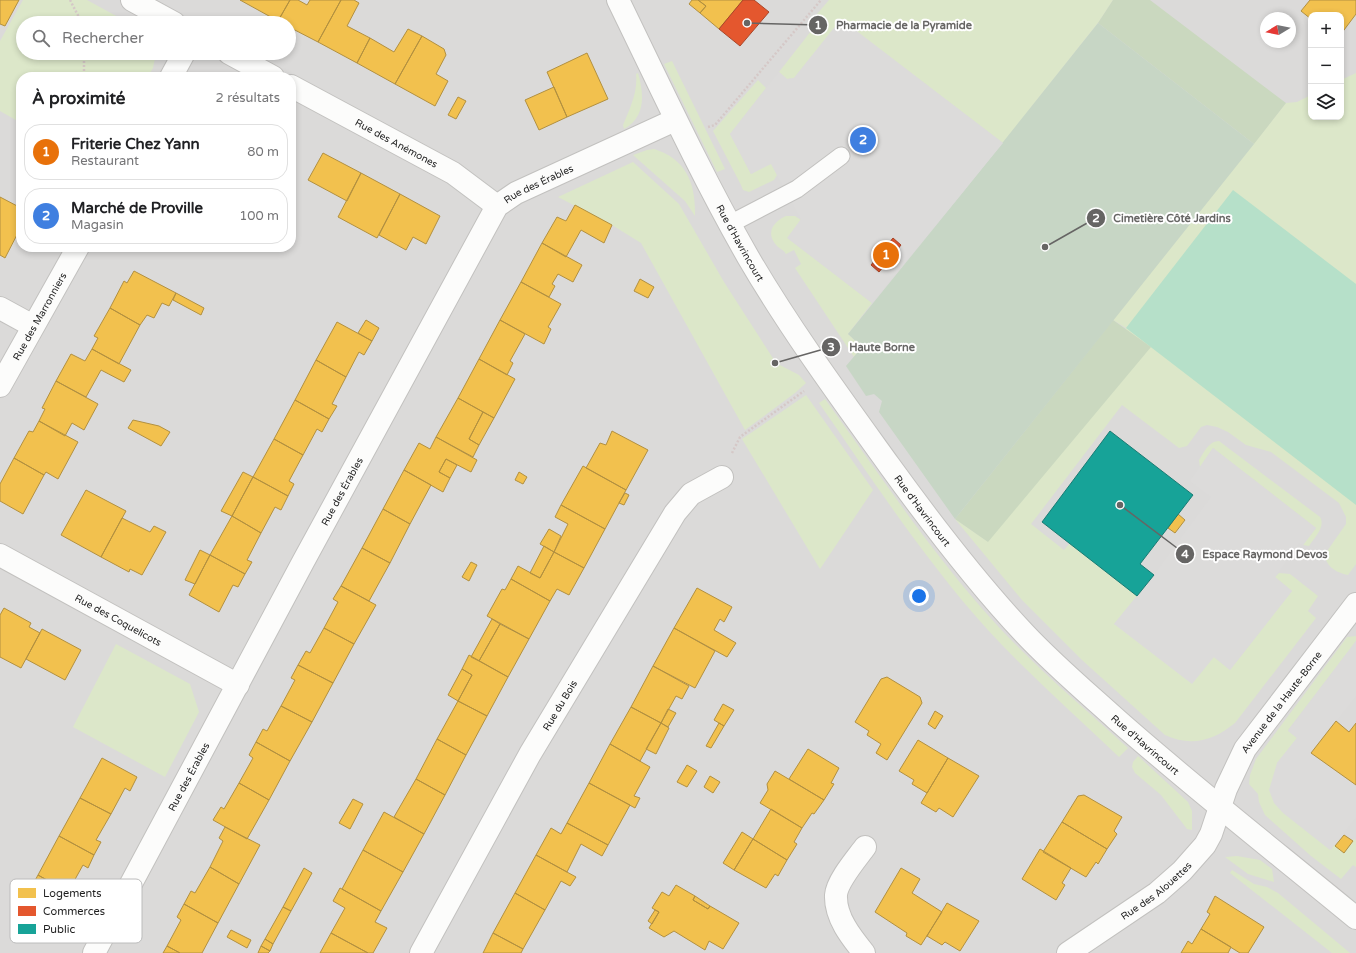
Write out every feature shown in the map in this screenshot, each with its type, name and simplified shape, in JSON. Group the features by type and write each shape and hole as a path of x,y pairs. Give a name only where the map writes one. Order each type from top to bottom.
{"street":[{"path":"132,0 161,16"},
{"name":"Rue d'Havrincourt","path":"618,0 679,127 730,224 768,290 828,378 914,498 1002,609 1079,686 1220,807 1356,918"},
{"path":"174,72 180,60"},
{"path":"242,60 265,72"},
{"name":"Rue des Anémones","path":"296,89 453,173 498,206"},
{"name":"Rue des Érables","path":"134,879 498,206 516,193 679,127"},
{"name":"Rue des Marronniers","path":"0,386 75,252"},
{"path":"0,308 33,326"},
{"name":"Rue du Bois","path":"421,953 534,747 675,513 691,494 722,477"},
{"name":"Rue des Coquelicots","path":"0,555 238,685"},
{"name":"Avenue de la Haute-Borne","path":"1220,807 1238,762 1245,749 1356,604"},
{"name":"Rue des Alouettes","path":"1068,953 1157,893 1182,870 1205,845 1220,807"},
{"path":"864,953 844,926 838,910 836,894 845,876 865,847"},
{"name":"Rue des Érables","path":"94,953 99,943"}],"lane":[{"path":"730,224 797,189 841,156"}],"path":[{"path":"70,0 78,16"},
{"path":"679,127 715,125 821,0"},
{"path":"84,60 84,72"},
{"path":"722,477 740,437 804,391 828,378"}],"shaded area":[{"path":"0,0 1356,0 1356,953 0,953"},
{"path":"841,19 1003,143 872,303 787,238 801,219 771,164 751,174 730,134 779,72 787,79 794,78"},
{"path":"1213,448 1316,528 1303,545 1299,543 1275,577 1292,591 1230,670 1214,657 1192,684 1114,624 1154,575 1211,497 1190,481"},
{"path":"1356,641 1356,696 1311,753 1356,785 1356,817 1330,850 1283,813 1274,803 1269,790 1277,763 1297,738 1288,731"}],"green space":[{"path":"23,0 87,0 116,16 16,16 16,60 155,60 151,72 16,72 16,120 0,111 0,41"},
{"path":"829,0 1113,0 1098,23 1003,143 841,20 794,78 787,79 779,72 815,26 812,20"},
{"path":"1113,0 1150,0 1286,103 1254,144 1098,23"},
{"path":"1098,23 1254,144 955,519 879,412 882,401 874,394 866,396 846,366 862,347 848,334"},
{"path":"672,61 725,169 717,172 664,64"},
{"path":"638,73 642,97 640,112 631,124 624,129 623,125 633,100 636,87 636,74"},
{"path":"1356,73 1356,564 1348,575 1340,573 1332,568 1327,562 1325,554 1346,524 1346,517 1339,503 1271,452 1246,445 1228,432 1217,427 1207,425 1201,427 1187,446 1179,448 1122,405 1031,524 1064,550 1070,543 1137,596 1114,624 1214,657 1230,670 1292,591 1275,577 1279,573 1290,574 1318,596 1308,611 1316,618 1235,723 1210,738 1193,741 1175,739 1165,735 1082,660 1022,600 955,519 987,541 1126,328 1113,320 1286,103 1297,102 1308,96 1308,120 1344,120 1344,79"},
{"path":"758,80 766,88 730,134 751,174 771,163 777,175 774,180 749,192 743,190 713,131"},
{"path":"654,149 665,153 682,166 694,194 695,216 685,201 633,155"},
{"path":"633,162 679,204 724,282 776,363 799,375 806,383 795,393 745,430 641,243 612,225 558,197"},
{"path":"1233,190 1356,284 1356,505 1126,328"},
{"path":"786,216 795,216 801,220 788,238 872,303 848,334 862,347 854,357 795,268 801,264 794,250 786,254 773,241 771,232 772,228 777,221"},
{"path":"1113,320 1151,347 988,542 955,519"},
{"path":"806,395 873,490 820,569 742,439"},
{"path":"825,399 907,514 972,597 1027,656 1128,748 1119,757 1019,662 987,629 964,602 920,547 819,403"},
{"path":"1215,441 1219,441 1320,517 1322,525 1309,546 1303,545 1316,528 1213,448 1200,467 1199,460 1205,450"},
{"path":"1356,636 1356,641 1288,730 1297,738 1277,763 1331,850 1334,845 1344,853 1354,839 1356,840 1356,867 1353,865 1341,879 1311,856 1265,815 1259,802 1258,794 1249,784 1250,775 1256,759 1347,637"},
{"path":"116,644 190,684 199,712 165,777 73,727"},
{"path":"1138,756 1188,802 1192,811 1192,830 1187,829 1161,795 1135,773 1132,767 1133,762"},
{"path":"1237,856 1260,860 1272,869 1274,882 1248,874 1225,857"},
{"path":"1232,870 1254,884 1267,887 1278,893 1350,953 1332,953 1230,873"}],"building: Logements":[{"path":"0,0 19,0 5,26 0,24"},
{"path":"240,0 290,0 281,16 269,16"},
{"path":"290,0 298,0 307,5 310,0 341,0 318,42 296,31 296,16 281,16"},
{"path":"341,0 354,0 359,3 347,26 370,38 357,63 318,42"},
{"path":"692,0 698,0 706,6 700,13 689,4"},
{"path":"698,0 743,0 719,29 700,13 706,6"},
{"path":"1310,0 1356,0 1356,14 1344,30 1344,12 1308,12 1308,17 1301,11"},
{"path":"408,29 422,36 395,84 357,63 370,38 394,52"},
{"path":"422,36 444,49 446,55 436,74 448,81 435,106 395,84"},
{"path":"587,53 608,99 567,117 547,72"},
{"path":"554,87 567,117 539,130 525,100"},
{"path":"458,97 466,101 456,119 448,115"},
{"path":"323,153 361,173 347,201 308,180"},
{"path":"361,173 400,194 377,238 338,217"},
{"path":"400,194 440,216 426,244 413,237 406,250 379,235"},
{"path":"0,197 16,205 16,237 5,258 0,255"},
{"path":"575,205 612,225 604,243 581,230 566,257 542,243 557,217 566,221"},
{"path":"542,243 582,265 573,282 558,274 552,284 555,286 549,297 521,282"},
{"path":"134,271 176,293 169,306 162,303 154,318 147,315 140,325 110,308 124,281 127,283"},
{"path":"640,279 654,287 648,298 634,291"},
{"path":"521,282 561,304 548,327 551,329 544,344 500,320"},
{"path":"176,293 204,308 201,315 173,300"},
{"path":"110,308 140,325 119,364 92,349 98,338 94,336"},
{"path":"366,320 379,328 372,341 358,333"},
{"path":"500,320 525,334 510,361 513,363 507,375 479,359"},
{"path":"337,322 372,341 364,355 359,352 346,377 316,360"},
{"path":"92,349 131,370 124,382 101,370 86,397 56,381 71,354 85,361"},
{"path":"479,359 515,379 494,418 458,398"},
{"path":"316,360 346,377 332,404 337,406 329,419 295,400"},
{"path":"56,381 98,404 84,430 72,423 65,436 39,421 45,409 42,408"},
{"path":"458,398 483,412 469,439 479,445 473,457 436,437"},
{"path":"295,400 329,419 322,432 317,429 303,455 274,439"},
{"path":"483,412 494,418 479,445 469,439"},
{"path":"133,420 159,426 170,432 161,446 128,428"},
{"path":"39,421 78,442 58,479 46,472 44,475 14,458 29,431 33,432"},
{"path":"612,431 648,450 626,490 586,468 600,443 606,445"},
{"path":"436,437 477,460 471,472 446,459 439,472 450,478 443,492 404,470 419,443 430,449"},
{"path":"274,439 303,455 289,481 294,484 288,496 253,477"},
{"path":"14,458 44,475 23,514 0,501 0,484"},
{"path":"446,459 457,465 450,478 439,472"},
{"path":"583,466 626,490 605,529 561,505"},
{"path":"404,470 431,485 410,524 383,509"},
{"path":"243,472 253,477 232,516 221,511"},
{"path":"519,472 527,477 523,484 515,480"},
{"path":"253,477 288,496 281,510 275,507 261,533 232,516"},
{"path":"86,490 126,511 101,557 61,535"},
{"path":"625,493 629,495 624,505 619,503"},
{"path":"561,505 605,529 584,568 554,552 568,524 555,517"},
{"path":"383,509 410,524 390,563 362,548"},
{"path":"1178,514 1185,520 1175,533 1168,528"},
{"path":"232,516 261,533 247,560 252,562 245,574 210,555"},
{"path":"122,518 150,532 154,526 166,532 142,575 130,569 129,572 101,557"},
{"path":"549,529 561,536 554,552 540,544"},
{"path":"544,546 554,552 540,578 530,573"},
{"path":"362,548 390,563 369,601 341,586"},
{"path":"200,550 210,555 195,584 185,580"},
{"path":"554,552 584,568 569,595 557,589 550,601 511,579 518,566 540,578"},
{"path":"210,555 245,574 238,587 233,585 219,612 189,595"},
{"path":"471,562 477,565 469,581 462,577"},
{"path":"511,579 550,601 529,639 487,616 502,589 505,590"},
{"path":"341,586 376,605 354,644 324,628 338,602 333,599"},
{"path":"697,588 732,607 724,622 720,619 714,630 736,643 727,657 674,628"},
{"path":"4,608 31,623 29,627 40,633 21,668 0,657 0,615"},
{"path":"492,619 500,624 479,661 471,657"},
{"path":"500,624 529,639 508,677 479,661"},
{"path":"324,628 354,644 333,683 298,665 306,651 310,653"},
{"path":"674,628 715,651 695,688 653,666"},
{"path":"42,629 81,650 65,680 26,659"},
{"path":"469,655 508,677 487,716 458,701 472,675 462,669"},
{"path":"298,665 333,683 312,722 281,706 295,680 291,678"},
{"path":"653,666 689,686 682,699 676,696 661,723 631,707"},
{"path":"462,669 472,675 458,701 448,695"},
{"path":"887,677 920,697 922,703 887,760 876,753 881,744 867,735 869,731 855,722 881,679"},
{"path":"458,701 487,716 466,755 437,739"},
{"path":"723,704 734,710 724,726 714,720"},
{"path":"281,706 312,722 290,761 256,742 263,729 267,731"},
{"path":"631,707 661,723 640,761 610,744"},
{"path":"668,709 676,713 668,727 661,723"},
{"path":"935,711 943,716 935,729 928,724"},
{"path":"1336,721 1349,732 1356,723 1356,785 1311,753"},
{"path":"661,723 669,728 656,754 646,749"},
{"path":"719,723 724,726 711,748 706,746"},
{"path":"437,739 466,755 445,795 416,779"},
{"path":"918,740 948,758 927,793 912,784 914,780 899,771"},
{"path":"256,742 290,761 269,800 239,783 253,758 249,755"},
{"path":"610,744 650,767 634,796 640,798 635,808 589,783"},
{"path":"808,749 839,768 831,783 834,784 824,800 789,779"},
{"path":"102,758 137,777 130,791 125,788 111,814 80,798"},
{"path":"948,758 979,776 953,817 939,808 936,812 921,803"},
{"path":"687,765 697,771 687,787 677,782"},
{"path":"775,771 824,800 814,814 812,813 802,828 760,803 768,790 767,784"},
{"path":"710,776 720,782 713,793 704,787"},
{"path":"416,779 445,795 424,834 394,817"},
{"path":"239,783 269,800 247,839 213,820 221,807 224,809"},
{"path":"589,783 630,805 608,845 567,823"},
{"path":"1084,795 1122,817 1114,831 1117,834 1107,849 1062,822 1078,796"},
{"path":"80,798 111,814 96,840 101,842 94,855 59,836"},
{"path":"353,799 363,804 350,829 339,823"},
{"path":"771,809 802,828 794,842 797,844 787,860 753,839"},
{"path":"384,812 424,834 403,872 363,850"},
{"path":"1062,822 1107,849 1098,864 1096,862 1086,877 1043,852"},
{"path":"567,823 608,845 602,856 581,844 567,872 536,855 551,828 561,834"},
{"path":"225,827 260,845 239,884 210,867 223,841 219,838"},
{"path":"742,832 753,839 734,870 723,863"},
{"path":"1344,835 1353,841 1344,853 1335,846"},
{"path":"59,836 94,855 88,868 83,865 75,879 45,879 38,875"},
{"path":"753,839 787,860 778,876 775,874 766,888 734,870"},
{"path":"1040,849 1071,868 1062,883 1065,885 1056,900 1022,879"},
{"path":"363,850 403,872 381,911 342,889"},
{"path":"536,855 576,877 570,886 561,881 545,910 515,893"},
{"path":"210,867 239,884 218,923 184,904 191,891 195,893"},
{"path":"304,868 312,873 291,911 283,907"},
{"path":"901,868 920,879 912,893 942,912 921,945 906,936 907,933 875,912"},
{"path":"38,875 45,879 36,879"},
{"path":"676,885 695,896 693,900 708,909 710,906 739,923 723,949 709,941 705,950 674,931 664,937 649,928 659,912 652,908 662,892 669,896"},
{"path":"340,888 381,911 375,922 387,928 373,953 368,953 331,933 345,908 333,901"},
{"path":"515,893 545,910 523,949 493,933"},
{"path":"695,896 710,906 708,909 693,900"},
{"path":"1215,896 1264,927 1248,953 1240,953 1201,929 1210,914 1207,912"},
{"path":"947,903 979,921 960,951 945,942 942,945 927,936"},
{"path":"184,904 218,923 202,953 180,953 167,946 181,920 177,917"},
{"path":"283,907 291,911 273,944 265,939"},
{"path":"655,910 659,912 652,924 648,921"},
{"path":"1201,929 1231,947 1228,953 1181,953 1188,941 1192,944"},
{"path":"231,930 251,940 247,948 227,937"},
{"path":"331,933 368,953 320,953"},
{"path":"493,933 523,949 521,953 483,953"},
{"path":"265,939 273,944 270,951 261,946"},
{"path":"167,946 180,953 163,953"},
{"path":"261,946 270,951 268,953 258,953"}],"building: Commerces":[{"path":"743,0 754,0 769,12 740,46 719,29"},
{"path":"893,238 901,245 879,272 871,265"}],"building: Public":[{"path":"1110,431 1193,495 1140,564 1154,575 1137,596 1042,522"}],"place":[{"name":"Pharmacie de la Pyramide","path":"747,23"},
{"name":"Marché de Proville","path":"863,140"},
{"name":"Cimetière Côté Jardins","path":"1045,247"},
{"name":"Friterie Chez Yann","path":"886,255"},
{"name":"Haute Borne","path":"775,363"},
{"name":"Espace Raymond Devos","path":"1120,505"}]}
